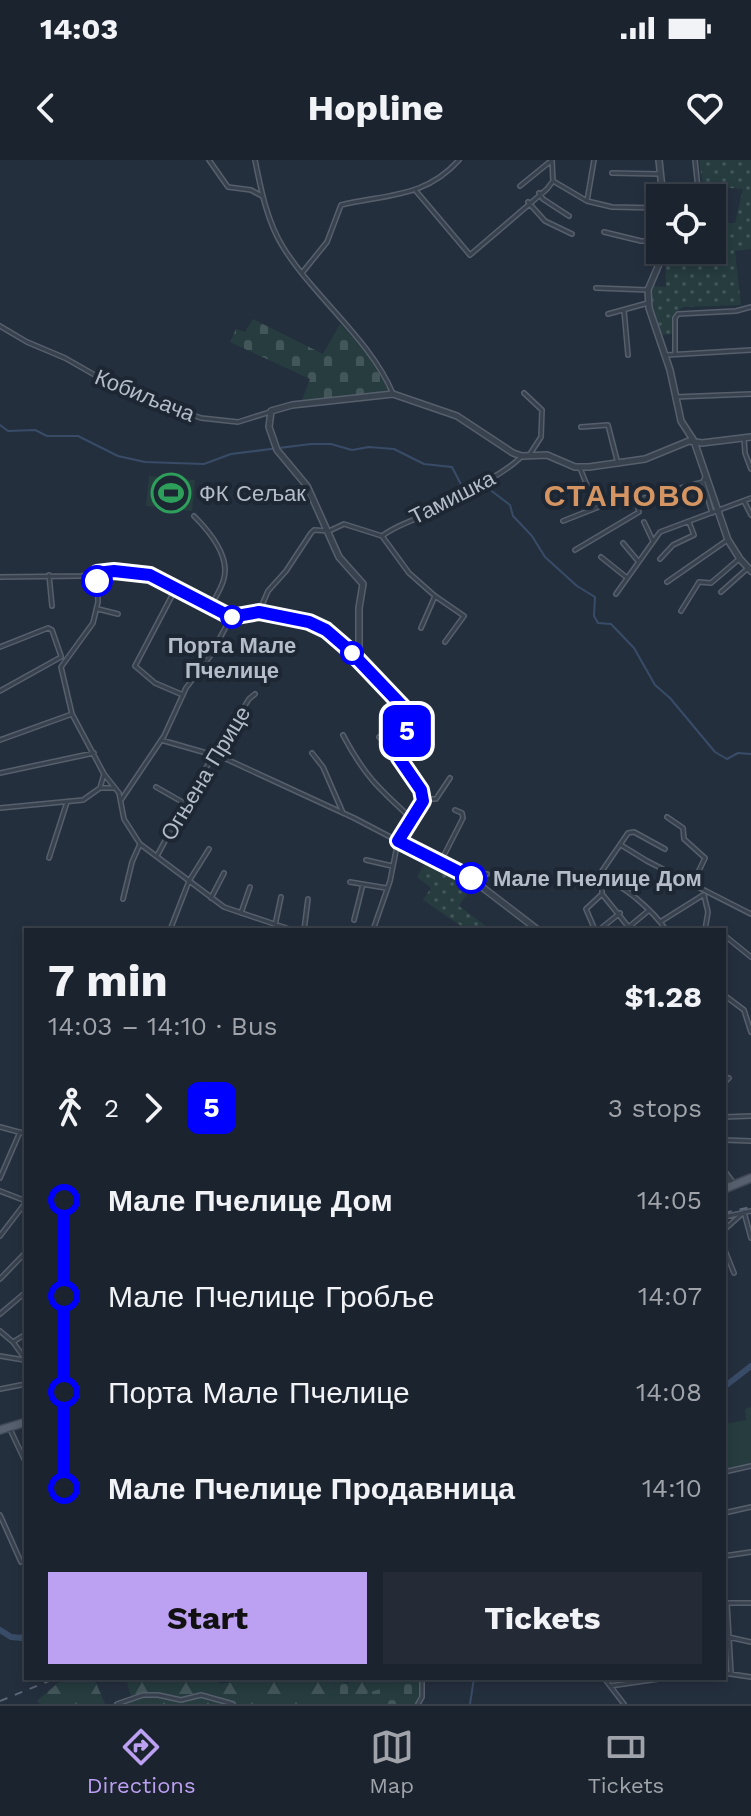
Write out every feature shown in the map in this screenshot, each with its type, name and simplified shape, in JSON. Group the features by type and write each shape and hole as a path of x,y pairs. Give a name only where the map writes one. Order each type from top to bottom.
{"main road":[{"path":"728,1184 751,1178"},
{"path":"0,1430 24,1423"}],"street":[{"path":"209,160 228,187 251,190 262,196"},
{"path":"255,160 262,196 281,244 370,354 393,394 457,416 508,451 522,456 547,455 580,468 645,459 694,441 702,443 748,437 745,453 751,469"},
{"path":"302,273 327,242 341,205 416,191 446,175 459,160"},
{"path":"416,191 470,255 553,181 552,160 520,186"},
{"path":"587,201 594,160"},
{"path":"659,160 661,184"},
{"path":"695,160 698,184"},
{"path":"612,173 660,174"},
{"path":"553,181 587,201 612,207 646,208"},
{"path":"539,193 569,216"},
{"path":"528,202 545,221 572,234"},
{"path":"604,232 646,241"},
{"path":"659,264 648,290 648,303 665,355 674,397 684,426 694,441 714,512 728,540 749,570 721,592"},
{"path":"596,288 648,290"},
{"path":"608,314 648,303"},
{"path":"675,353 675,318 678,314 736,311 751,307"},
{"path":"624,310 628,355"},
{"name":"Кобиљача","path":"0,326 121,390 201,418 238,422 292,405 393,394"},
{"path":"665,355 751,350"},
{"path":"524,393 542,410 541,437 529,456"},
{"path":"674,397 751,394"},
{"path":"271,411 269,427 276,449 307,486 339,557 363,584 359,608 359,660"},
{"path":"581,427 608,425 618,464"},
{"name":"Тамишка","path":"382,536 400,523 426,514 451,497 501,472 522,456"},
{"path":"580,468 596,508"},
{"path":"575,550 639,510 638,501 704,480"},
{"path":"616,594 660,532 751,498"},
{"path":"744,501 751,515"},
{"path":"563,521 604,504"},
{"path":"194,516 215,538 225,567 225,576 210,607"},
{"path":"644,522 653,541"},
{"path":"660,559 671,546 694,535 689,522"},
{"path":"259,612 268,591 286,571 311,533 314,530 329,531 344,524 382,536 401,565 435,596 464,616 445,642"},
{"path":"667,582 728,540"},
{"path":"623,543 638,561"},
{"path":"601,557 626,577"},
{"path":"681,611 699,582 713,582 740,559"},
{"path":"0,577 65,577 134,572 150,575 231,617 259,612 309,622 326,630 348,649 406,710 408,725 399,758"},
{"path":"62,661 84,638 93,623 97,609 97,573"},
{"path":"87,574 97,583"},
{"path":"49,575 52,606"},
{"path":"176,588 135,666 155,683 183,695"},
{"path":"421,628 435,596"},
{"path":"97,609 118,614"},
{"path":"121,800 161,740 183,695 211,655 231,617"},
{"path":"0,647 48,628 52,630 61,656 72,714 104,774 119,793 124,819 140,844 211,898 274,927 281,897"},
{"path":"348,649 359,645"},
{"path":"0,691 61,656"},
{"name":"Огњена Прице","path":"158,856 184,803 255,694"},
{"path":"0,740 72,714"},
{"path":"343,735 359,767 371,782 411,818"},
{"path":"374,928 398,841 423,799 421,790 399,758 379,737"},
{"path":"161,740 214,756 343,813 441,861 477,882 535,928"},
{"path":"0,773 94,753"},
{"path":"312,753 323,767 343,813"},
{"path":"100,788 104,774"},
{"path":"423,799 436,799 450,778"},
{"path":"156,787 184,803"},
{"path":"0,808 83,800 100,788 114,788"},
{"path":"49,858 67,802"},
{"path":"441,861 463,818 462,813 455,810"},
{"path":"667,817 683,828 684,839 705,858 693,883"},
{"path":"596,928 586,911 602,894 603,868 628,833 634,832 665,849"},
{"path":"123,899 140,844"},
{"path":"621,845 693,883 704,893 727,900 751,914"},
{"path":"171,928 189,881 209,849"},
{"path":"366,860 392,866"},
{"path":"211,898 224,873"},
{"path":"465,874 487,874"},
{"path":"477,882 478,874"},
{"path":"602,879 630,893 664,928"},
{"path":"350,882 387,888"},
{"path":"354,920 363,884"},
{"path":"241,913 250,887"},
{"path":"660,922 704,893"},
{"path":"704,893 708,912 706,928"},
{"path":"602,894 630,928 648,911"},
{"path":"304,928 308,899"},
{"path":"600,928 620,913"},
{"path":"726,937 751,957"},
{"path":"726,996 744,1010 751,1032"},
{"path":"726,1081 729,1078"},
{"path":"726,1117 751,1116"},
{"path":"0,1127 24,1133"},
{"path":"0,1178 20,1132"},
{"path":"726,1140 751,1141"},
{"path":"0,1191 24,1201"},
{"path":"0,1236 24,1205"},
{"path":"726,1216 751,1211"},
{"path":"726,1228 744,1212"},
{"path":"744,1212 751,1238"},
{"path":"726,1253 734,1273"},
{"path":"0,1279 24,1254"},
{"path":"0,1314 24,1294"},
{"path":"0,1331 13,1342 24,1358"},
{"path":"13,1342 24,1335"},
{"path":"0,1356 24,1360"},
{"path":"0,1389 24,1384"},
{"path":"9,1427 24,1459"},
{"path":"726,1472 751,1466"},
{"path":"726,1513 751,1507"},
{"path":"0,1515 21,1562"},
{"path":"726,1556 751,1552"},
{"path":"726,1603 751,1603"},
{"path":"731,1673 727,1636 751,1642"},
{"path":"726,1673 751,1677"},
{"path":"418,1704 422,1697 422,1680"},
{"path":"606,1680 624,1704"},
{"path":"610,1686 651,1680"},
{"path":"117,1704 143,1695 181,1700 201,1695 233,1704"}],"green space":[{"path":"699,160 751,160 751,249 735,251 741,305 683,307 675,313 674,334 662,335 654,311 652,286 666,287 665,264 726,264 726,223 735,223 743,189 726,188 726,184 703,184"},
{"path":"253,319 323,354 340,324 370,356 388,390 362,396 302,400 310,379 230,342 236,329 245,332"},
{"name":"ФК Сељак","path":"149,476 195,480 192,511 146,506"},
{"path":"428,858 474,883 459,906 488,928 464,928 423,900 431,888 417,877"},
{"path":"751,1407 751,1464 726,1470 726,1424 746,1420 745,1409"},
{"path":"95,1680 105,1704 40,1704 37,1701 58,1683"},
{"path":"127,1680 219,1680 220,1684 247,1680 335,1680 333,1704 112,1704 131,1697"},
{"path":"335,1680 351,1685 356,1704 333,1704"},
{"path":"348,1680 395,1680 394,1685 370,1704 356,1704"},
{"path":"395,1680 421,1680 422,1697 418,1704 370,1704 367,1693 394,1685"}],"waterway":[{"path":"0,425 8,431 35,430 47,436 78,436 118,456 145,462 204,464 231,454 331,444 352,450 369,447 394,449 424,464 452,467 469,500 489,489 510,505 513,516 532,536 545,557 577,586 595,597 594,616 598,623 611,624 634,648 655,685 670,698 715,752 727,759 738,753 751,754"},
{"path":"726,1385 751,1366"},
{"path":"0,1630 11,1637 24,1636"},
{"path":"470,1704 474,1680"}],"railway":[{"path":"726,1213 751,1207"},
{"path":"0,1701 51,1680"}],"bus line":[{"name":"5","path":"97,581 97,573 114,571 150,575 231,617 259,612 309,622 326,630 406,710 408,725 399,758 421,790 423,801 398,841 471,878"}],"place":[{"name":"ФК Сељак","path":"171,493"},
{"name":"Порта Мале Пчелице","path":"232,617"},
{"name":"Мале Пчелице Дом","path":"471,878"}],"district":[{"name":"СТАНОВО","path":"625,496"}]}
